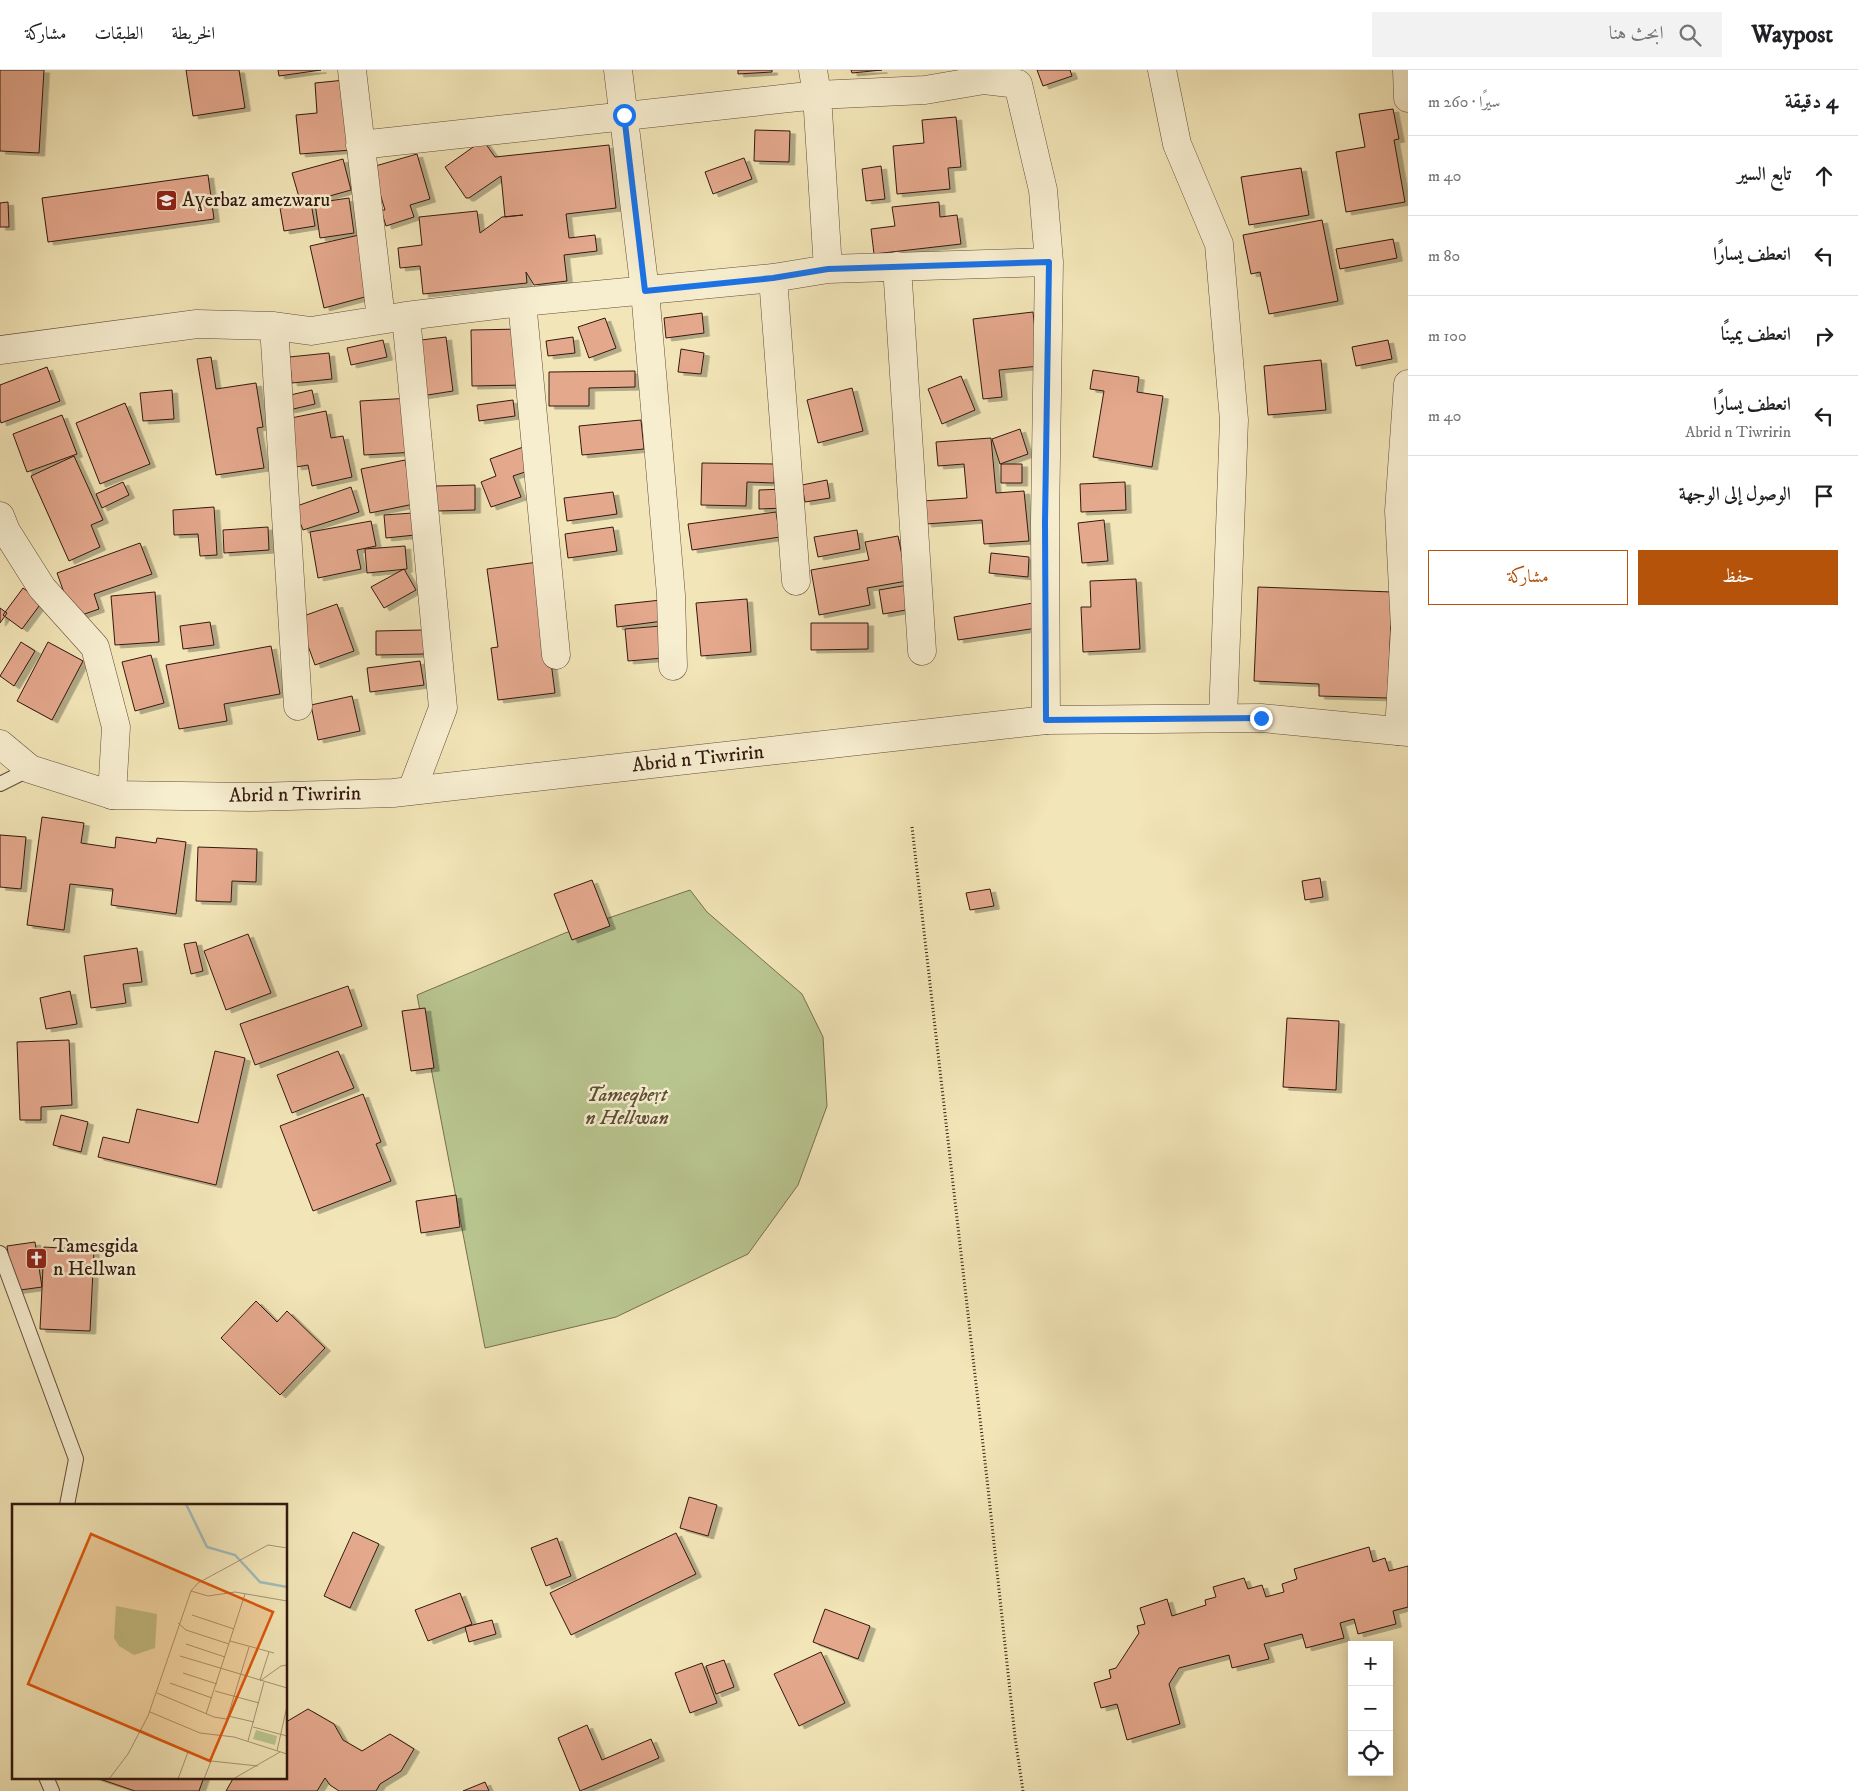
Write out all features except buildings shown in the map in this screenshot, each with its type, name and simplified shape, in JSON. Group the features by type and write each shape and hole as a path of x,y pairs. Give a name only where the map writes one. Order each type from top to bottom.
{"street":[{"path":"352,70 360,145 393,317 443,708 412,790"},
{"path":"618,70 645,291 671,595 673,666"},
{"path":"1162,70 1177,144 1219,244 1234,420 1223,718"},
{"path":"1407,70 1408,98"},
{"path":"360,145 624,115 815,82 925,90 984,75 1018,84 1043,190 1049,262 1045,522 1046,720"},
{"path":"815,82 828,269"},
{"path":"0,350 197,324 274,326 311,331 393,317 522,302 773,278 828,269 1049,262"},
{"path":"897,266 922,651"},
{"path":"773,278 796,581"},
{"path":"522,302 556,655"},
{"path":"274,326 298,706"},
{"path":"1403,731 1405,628 1399,511 1408,384"},
{"path":"0,516 6,531 42,588 95,647 116,727 112,795"},
{"name":"Abrid n Tiwririn","path":"0,744 30,769 112,795 251,797 393,793 1046,720 1261,718 1403,731"}],"lane":[{"path":"0,784 30,769"},
{"path":"0,1253 76,1459 67,1504"},
{"path":"46,1778 52,1791"}],"path":[{"path":"912,827 1022,1791"}],"green space":[{"name":"Tameqbeṛt n Hellwan","path":"690,890 707,912 802,994 823,1037 827,1106 798,1185 748,1254 616,1317 485,1348 417,995 565,933"}],"place":[{"name":"Aɣerbaz amezwaru","path":"166,200"},
{"name":"Tamesgida n Hellwan","path":"37,1258"}],"route":[{"path":"624,115 645,291 773,278 828,269 1049,262 1045,522 1046,720 1261,718"}]}
